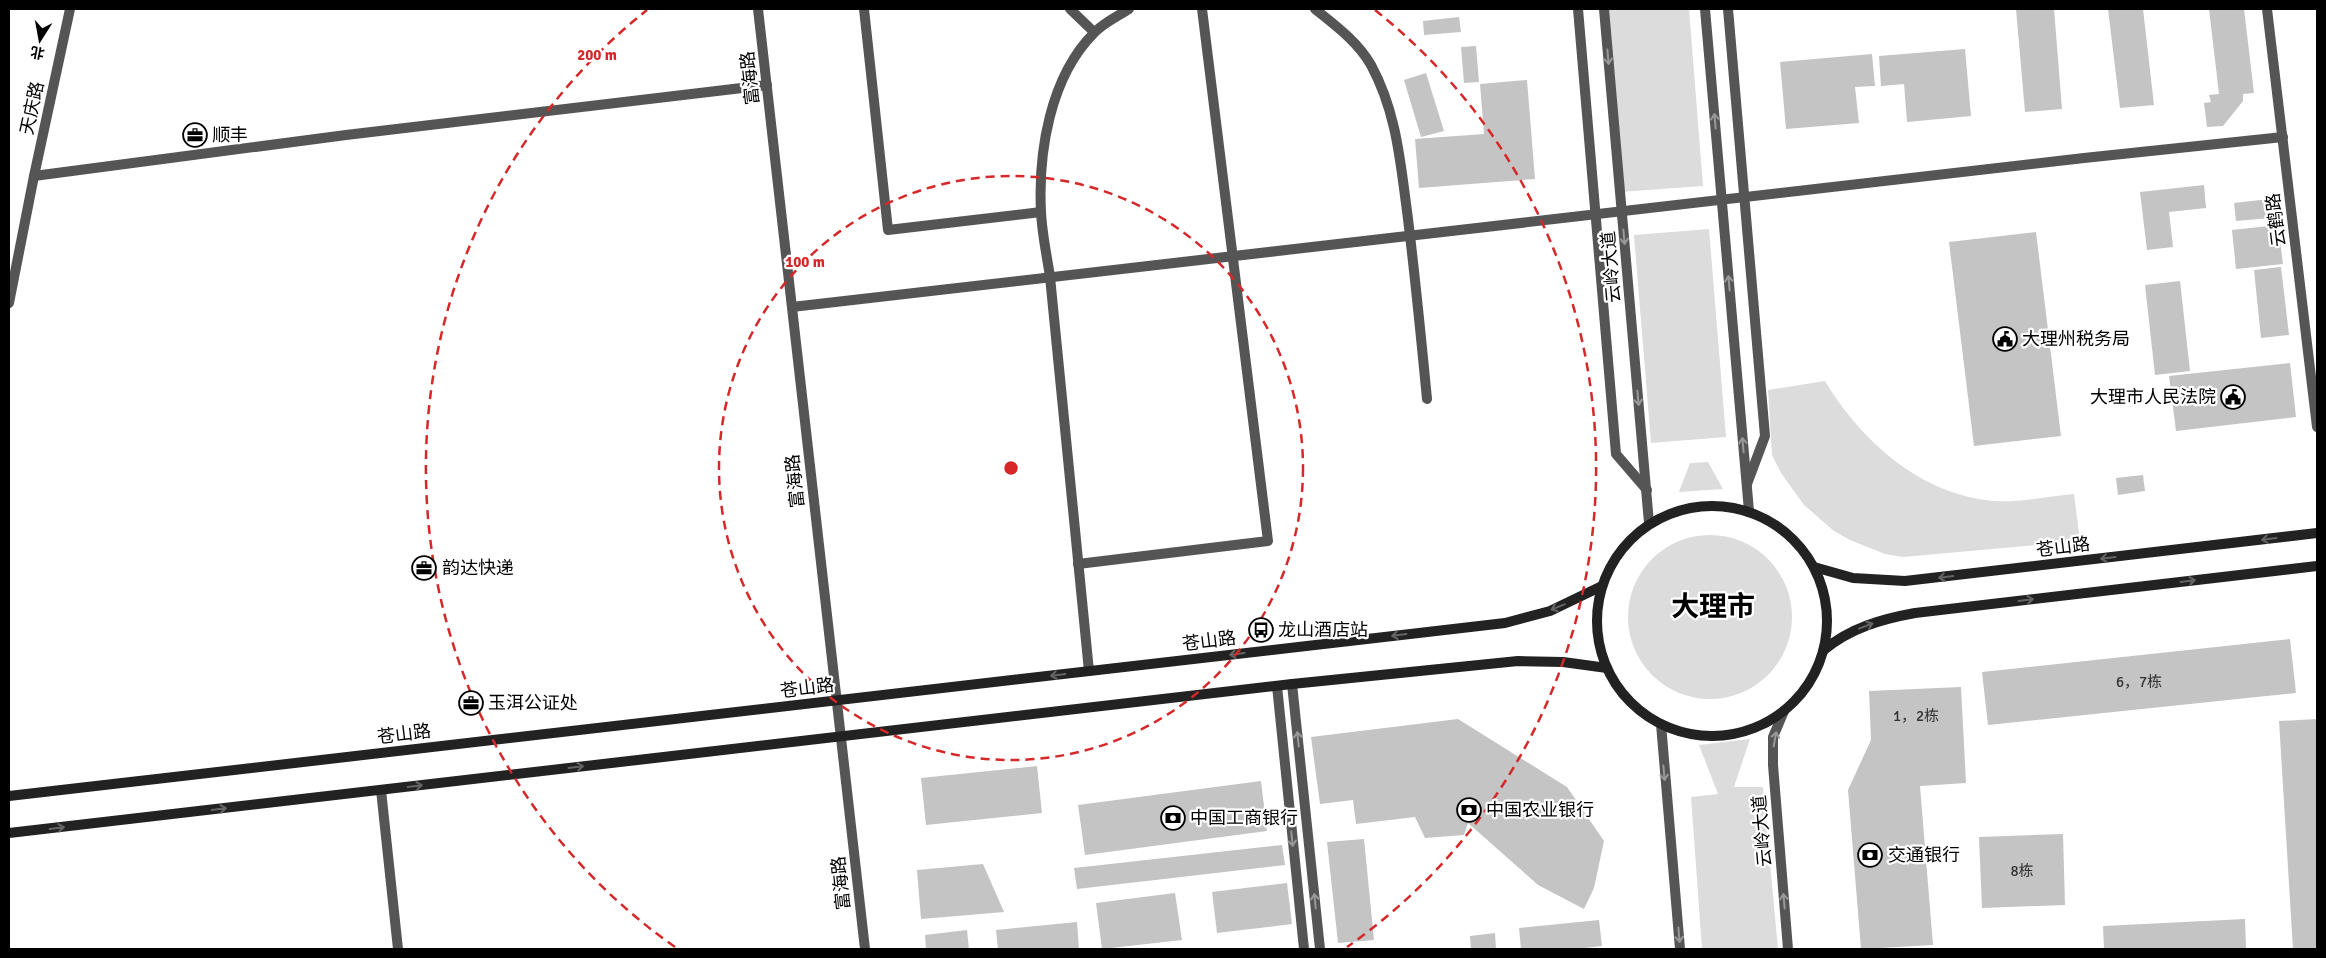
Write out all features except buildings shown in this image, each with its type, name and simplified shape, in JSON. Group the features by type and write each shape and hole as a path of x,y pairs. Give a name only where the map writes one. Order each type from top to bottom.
{"main road":[{"path":"1698,506 1724,506 1749,511 1771,521 1790,535 1806,554 1818,574 1828,611 1824,650 1816,672 1807,686 1784,711 1766,723 1746,731 1725,736 1696,735 1661,724 1633,705 1611,678 1597,636 1596,613 1602,586 1618,552 1632,536 1650,523 1673,512 1698,506"},
{"name":"苍山路","path":"1814,567 1853,578 1905,581 2317,533"},
{"path":"1824,650 1862,627 1888,618 1915,613 2317,566"},
{"name":"苍山路","path":"9,796 1505,623 1550,611 1602,586"},
{"path":"9,833 1292,684 1518,661 1562,662 1607,668"}],"street":[{"name":"天庆路","path":"9,303 70,9"},
{"name":"富海路","path":"758,9 865,949"},
{"path":"864,9 888,230 1041,212"},
{"path":"1070,9 1094,32"},
{"path":"1089,671 1050,277 1041,212 1047,127 1058,91 1070,65 1094,32 1129,9"},
{"path":"1078,564 1268,541 1202,9"},
{"path":"1315,9 1346,33 1370,64 1390,106 1400,156 1428,399"},
{"path":"1578,9 1616,454 1646,490"},
{"name":"云岭大道","path":"1604,9 1650,523"},
{"path":"1705,9 1749,511"},
{"path":"1728,9 1765,436 1747,484"},
{"name":"云鹤路","path":"2268,9 2317,426"},
{"path":"34,176 346,135 767,86"},
{"path":"792,306 2283,137"},
{"path":"1292,684 1320,949"},
{"path":"1276,686 1304,949"},
{"name":"云岭大道","path":"1784,711 1774,737 1773,765 1788,949"},
{"path":"1661,724 1680,949"},
{"path":"381,790 398,949"}],"shaded area":[{"path":"1606,9 1689,9 1703,186 1620,192"},
{"path":"1709,229 1726,437 1651,443 1634,235"},
{"path":"1825,381 1856,424 1875,444 1918,476 1942,488 1967,497 1994,501 2023,500 2074,494 2080,541 1903,557 1885,554 1850,540 1834,531 1804,505 1781,473 1772,455 1768,390"},
{"path":"1708,462 1723,489 1679,492 1690,463"},
{"path":"1718,535 1734,538 1749,544 1774,565 1783,578 1789,593 1792,617 1791,633 1783,656 1762,681 1749,690 1734,696 1702,699 1686,696 1671,690 1646,669 1637,656 1631,641 1628,609 1631,593 1637,578 1658,553 1671,544 1686,538"},
{"path":"1750,739 1734,787 1763,787 1778,949 1702,949 1691,797 1718,794 1699,745"}],"place":[{"name":"顺丰","path":"195,135"},
{"name":"大理州税务局","path":"2005,339"},
{"name":"大理市人民法院","path":"2233,397"},
{"name":"韵达快递","path":"424,568"},
{"name":"龙山酒店站","path":"1261,630"},
{"name":"玉洱公证处","path":"471,703"},
{"name":"中国农业银行","path":"1469,810"},
{"name":"中国工商银行","path":"1173,818"},
{"name":"交通银行","path":"1870,855"}],"district":[{"name":"大理市","path":"1713,607"}]}
